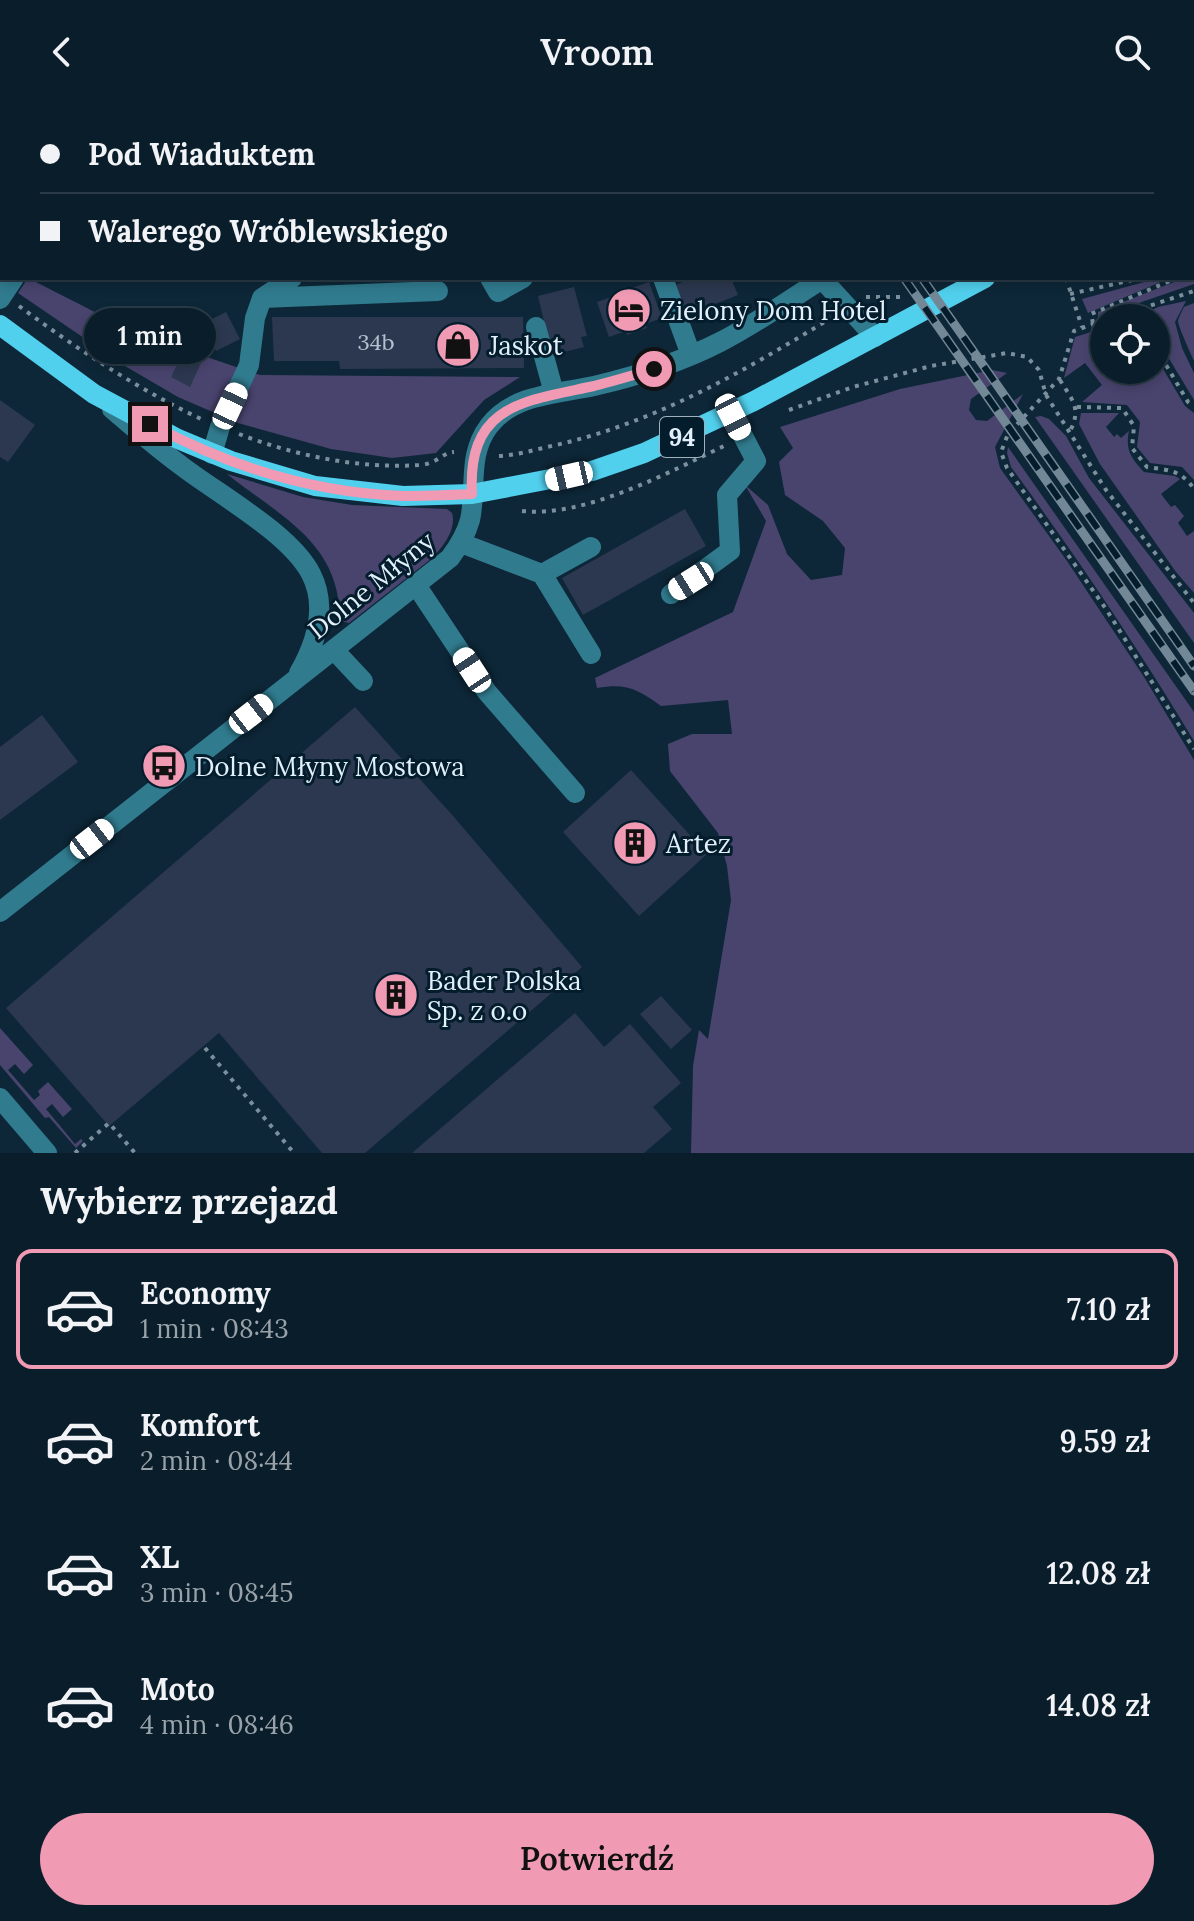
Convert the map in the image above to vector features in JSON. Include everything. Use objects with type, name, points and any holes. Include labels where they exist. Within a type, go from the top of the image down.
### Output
[{"type":"main road","name":"94","points":[[0,325],[94,394],[212,454],[315,486],[403,496],[472,494],[592,471],[644,453],[731,413],[981,280]]},
{"type":"street","points":[[0,299],[13,280]]},
{"type":"street","points":[[212,454],[220,427],[249,365],[255,318],[262,298],[289,280]]},
{"type":"street","points":[[491,280],[498,292],[519,280]]},
{"type":"street","points":[[664,280],[691,355]]},
{"type":"street","name":"Dolne Młyny","points":[[0,912],[450,558],[461,543],[469,522],[476,454],[488,427],[502,411],[554,393],[632,376],[691,355],[722,341],[819,280]]},
{"type":"street","points":[[824,280],[875,337]]},
{"type":"street","points":[[262,298],[438,291]]},
{"type":"street","points":[[536,327],[554,393]]},
{"type":"street","points":[[94,394],[179,465],[292,548],[311,573],[320,600],[317,628],[310,653],[295,679]]},
{"type":"street","points":[[671,594],[730,551],[727,495],[756,461],[731,413]]},
{"type":"street","points":[[461,543],[542,574],[591,654]]},
{"type":"street","points":[[542,574],[591,547]]},
{"type":"street","points":[[416,585],[487,692],[575,793]]},
{"type":"street","points":[[334,650],[363,681]]},
{"type":"street","points":[[0,1098],[47,1153]]},
{"type":"path","points":[[1066,280],[1082,327]]},
{"type":"path","points":[[1070,294],[1132,280]]},
{"type":"path","points":[[1115,304],[1172,280]]},
{"type":"path","points":[[857,301],[869,296],[901,297],[912,291]]},
{"type":"path","points":[[1157,304],[1194,291]]},
{"type":"path","points":[[488,456],[512,455],[594,437],[635,421],[724,381],[836,315]]},
{"type":"path","points":[[1090,324],[1074,331],[1059,379],[1008,434],[1001,452],[1007,468],[1106,609],[1194,749]]},
{"type":"path","points":[[780,413],[853,387],[918,369],[1007,353],[1027,357],[1039,370],[1046,395],[1106,490],[1194,603]]},
{"type":"path","points":[[1170,372],[1188,402],[1194,406]]},
{"type":"path","points":[[1059,379],[1077,407],[1076,420],[1070,431]]},
{"type":"path","points":[[1077,407],[1122,408],[1134,426],[1132,448],[1147,467],[1176,471],[1185,476],[1194,489]]},
{"type":"path","points":[[522,511],[543,513],[585,505],[743,437]]},
{"type":"path","points":[[205,1048],[294,1153]]},
{"type":"path","points":[[75,1153],[109,1123],[135,1153]]},
{"type":"shaded area","points":[[27,280],[32,280],[136,333],[260,375],[520,377],[484,400],[436,453],[392,458],[331,449],[238,423],[178,397],[125,366],[18,293]]},
{"type":"shaded area","points":[[1152,280],[1165,280],[1109,304],[1090,304],[1088,313],[1082,299]]},
{"type":"shaded area","points":[[1179,280],[1194,280],[1194,284],[1136,304],[1118,304]]},
{"type":"shaded area","points":[[1186,301],[1175,322],[1182,348],[1194,373],[1194,400],[1170,360],[1170,304]]},
{"type":"shaded area","points":[[1194,303],[1194,361],[1178,321],[1184,307]]},
{"type":"shaded area","points":[[1090,332],[1090,369],[1085,363],[1064,378],[1075,337]]},
{"type":"shaded area","points":[[992,370],[1007,373],[971,399],[969,410],[976,420],[987,421],[1023,394],[995,447],[1000,468],[1067,561],[1144,677],[1194,760],[1194,1153],[691,1153],[693,1066],[699,1030],[708,1039],[731,900],[727,866],[718,833],[670,771],[668,744],[692,734],[732,734],[728,700],[661,706],[631,689],[616,686],[597,688],[595,678],[733,612],[766,521],[745,485],[768,505],[787,554],[811,580],[842,575],[845,548],[823,521],[785,495],[779,462],[793,448],[780,427],[900,389]]},
{"type":"shaded area","points":[[1170,381],[1185,406],[1194,413],[1194,480],[1182,467],[1150,463],[1137,447],[1140,422],[1127,405],[1082,402],[1102,385],[1170,384]]},
{"type":"shaded area","points":[[1081,413],[1119,413],[1106,427],[1114,437],[1117,434],[1121,438],[1129,431],[1130,453],[1144,472],[1180,479],[1161,494],[1171,507],[1175,505],[1184,516],[1178,523],[1187,536],[1194,531],[1194,593],[1100,464],[1079,424]]},
{"type":"shaded area","points":[[1035,417],[1049,419],[1066,436],[1089,478],[1194,613],[1194,643]]},
{"type":"shaded area","points":[[1008,447],[1194,712],[1194,741],[1106,602],[1011,467]]},
{"type":"shaded area","points":[[227,474],[303,497],[352,505],[447,509],[452,513],[452,526],[444,544],[431,559],[349,623],[340,621],[337,594],[330,571],[319,551],[287,519]]},
{"type":"shaded area","points":[[0,1028],[33,1065],[24,1074],[15,1064],[8,1070],[34,1100],[48,1082],[72,1109],[63,1117],[52,1104],[46,1109],[75,1144],[81,1139],[83,1141],[76,1148],[49,1117],[45,1118],[0,1065]]},
{"type":"building","points":[[688,280],[732,280],[738,295],[687,315],[675,285]]},
{"type":"building","name":"Zielony Dom Hotel","points":[[649,282],[662,318],[645,324],[647,328],[609,337],[597,302],[620,294],[618,290],[625,287],[626,290]]},
{"type":"building","points":[[574,287],[587,336],[581,337],[584,347],[552,355],[538,296]]},
{"type":"building","points":[[226,312],[240,339],[216,351],[202,324]]},
{"type":"building","points":[[272,317],[523,317],[524,368],[340,369],[339,361],[274,361]]},
{"type":"building","points":[[182,354],[201,363],[190,387],[171,377]]},
{"type":"building","points":[[0,400],[35,425],[8,462],[0,457]]},
{"type":"building","points":[[685,509],[706,546],[583,615],[562,578]]},
{"type":"building","points":[[355,707],[582,967],[365,1153],[322,1153],[219,1033],[109,1126],[6,1008]]},
{"type":"building","points":[[42,715],[78,762],[0,820],[0,747]]},
{"type":"building","name":"Artez","points":[[631,770],[707,854],[639,916],[563,832]]},
{"type":"building","points":[[661,996],[692,1030],[671,1049],[640,1014]]},
{"type":"building","points":[[575,1013],[604,1047],[630,1024],[681,1083],[653,1107],[672,1129],[644,1153],[412,1153]]},
{"type":"railway","points":[[905,280],[1194,691]]},
{"type":"railway","points":[[923,280],[1194,666]]},
{"type":"place","name":"Zielony Dom Hotel","points":[[629,310]]},
{"type":"place","name":"Jaskot","points":[[458,345]]},
{"type":"place","name":"Dolne Młyny Mostowa","points":[[164,766]]},
{"type":"place","name":"Artez","points":[[635,843]]},
{"type":"place","name":"Bader Polska Sp. z o.o","points":[[396,995]]},
{"type":"route","points":[[150,424],[238,464],[315,486],[403,496],[472,494],[476,454],[481,439],[502,411],[543,395],[594,386],[654,369]]}]
